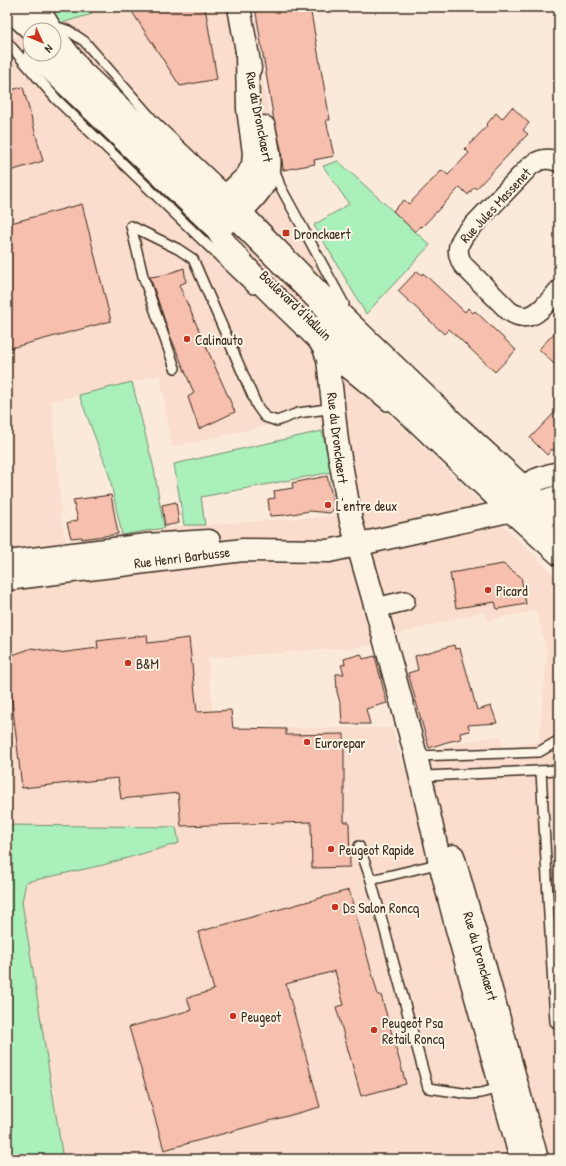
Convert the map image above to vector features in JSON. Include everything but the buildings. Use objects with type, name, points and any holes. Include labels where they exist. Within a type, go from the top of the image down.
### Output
[{"type":"main road","points":[[7,7],[40,22]]},
{"type":"main road","name":"Rue du Dronckaert","points":[[234,204],[264,184],[269,171],[270,156],[247,53],[239,7]]},
{"type":"main road","points":[[7,28],[22,42]]},
{"type":"main road","points":[[62,48],[81,71]]},
{"type":"main road","name":"Rue du Dronckaert","points":[[247,53],[248,109],[254,146],[254,160],[234,204],[228,222],[214,226],[238,258],[319,340],[328,359],[337,441],[347,504],[416,756],[447,862],[484,964],[509,1086],[521,1159]]},
{"type":"main road","name":"Boulevard d'Halluin","points":[[62,55],[234,204],[377,358],[524,487],[550,503],[559,527]]},
{"type":"main road","name":"Boulevard d'Halluin","points":[[43,62],[214,226],[504,511],[556,558]]},
{"type":"main road","points":[[504,511],[511,499],[524,487],[559,473]]},
{"type":"main road","name":"Rue Henri Barbusse","points":[[7,579],[236,550],[329,550],[504,511],[550,503]]},
{"type":"main road","name":"Rue Henri Barbusse","points":[[7,562],[147,545],[237,539],[325,538],[340,539],[358,544]]},
{"type":"main road","name":"Rue du Dronckaert","points":[[416,756],[425,776],[447,862]]},
{"type":"main road","name":"Rue du Dronckaert","points":[[509,1086],[537,1159]]},
{"type":"street","name":"Rue Jules Massenet","points":[[559,162],[548,158],[537,161],[530,166],[464,234],[458,244],[457,250],[462,265],[510,311],[519,316],[528,317],[537,313],[559,290]]},
{"type":"street","points":[[376,608],[405,601]]},
{"type":"lane","points":[[19,7],[40,22]]},
{"type":"lane","points":[[62,29],[69,31],[84,41],[153,120],[234,204],[461,421],[524,487]]},
{"type":"lane","points":[[7,42],[57,100],[261,298]]},
{"type":"lane","points":[[270,156],[280,186],[348,312],[377,358]]},
{"type":"lane","points":[[175,368],[143,276],[131,226],[178,249],[192,259],[257,406],[265,417],[277,420],[298,413],[334,408]]},
{"type":"lane","points":[[307,341],[396,414]]},
{"type":"lane","points":[[410,428],[504,511]]},
{"type":"lane","points":[[416,756],[539,752],[559,741]]},
{"type":"lane","points":[[425,776],[559,770]]},
{"type":"lane","points":[[541,771],[555,1022],[559,1025]]},
{"type":"lane","points":[[359,846],[371,880],[428,1088],[470,1094],[481,1093],[509,1086]]},
{"type":"lane","points":[[371,880],[447,862]]},
{"type":"shaded area","points":[[86,7],[249,7],[288,214],[358,315],[313,353],[362,392],[422,445],[559,580],[559,1159],[63,1159],[22,902],[26,882],[103,865],[179,843],[176,827],[7,825],[7,39],[22,34],[22,62],[62,62],[62,23],[92,15]],"holes":[[[160,375],[172,447],[319,414],[339,504],[332,516],[184,525],[66,542],[60,513],[61,509],[51,401]],[[485,611],[486,620],[536,611],[547,652],[539,742],[503,747],[501,736],[467,741],[429,750],[403,768],[392,728],[214,728],[208,658],[360,647],[374,644],[409,631]]]},
{"type":"green space","points":[[50,7],[86,7],[92,14],[62,23]]},
{"type":"green space","points":[[338,161],[430,245],[366,314],[314,225],[349,204],[323,166]]},
{"type":"green space","points":[[132,382],[154,469],[164,528],[122,535],[109,474],[79,395]]},
{"type":"green space","points":[[322,431],[332,472],[201,497],[205,525],[184,525],[174,464]]},
{"type":"green space","points":[[7,825],[176,827],[179,843],[103,865],[26,882],[22,902],[63,1159],[7,1159]]},
{"type":"place","name":"Dronckaert","points":[[286,233]]},
{"type":"place","name":"Calinauto","points":[[187,339]]},
{"type":"place","name":"L'entre deux","points":[[328,505]]},
{"type":"place","name":"Picard","points":[[488,590]]},
{"type":"place","name":"B&M","points":[[128,663]]},
{"type":"place","name":"Eurorepar","points":[[307,742]]},
{"type":"place","name":"Peugeot Rapide","points":[[331,849]]},
{"type":"place","name":"Ds Salon Roncq","points":[[335,907]]},
{"type":"place","name":"Peugeot","points":[[233,1016]]},
{"type":"place","name":"Peugeot Psa Retail Roncq","points":[[374,1030]]}]
